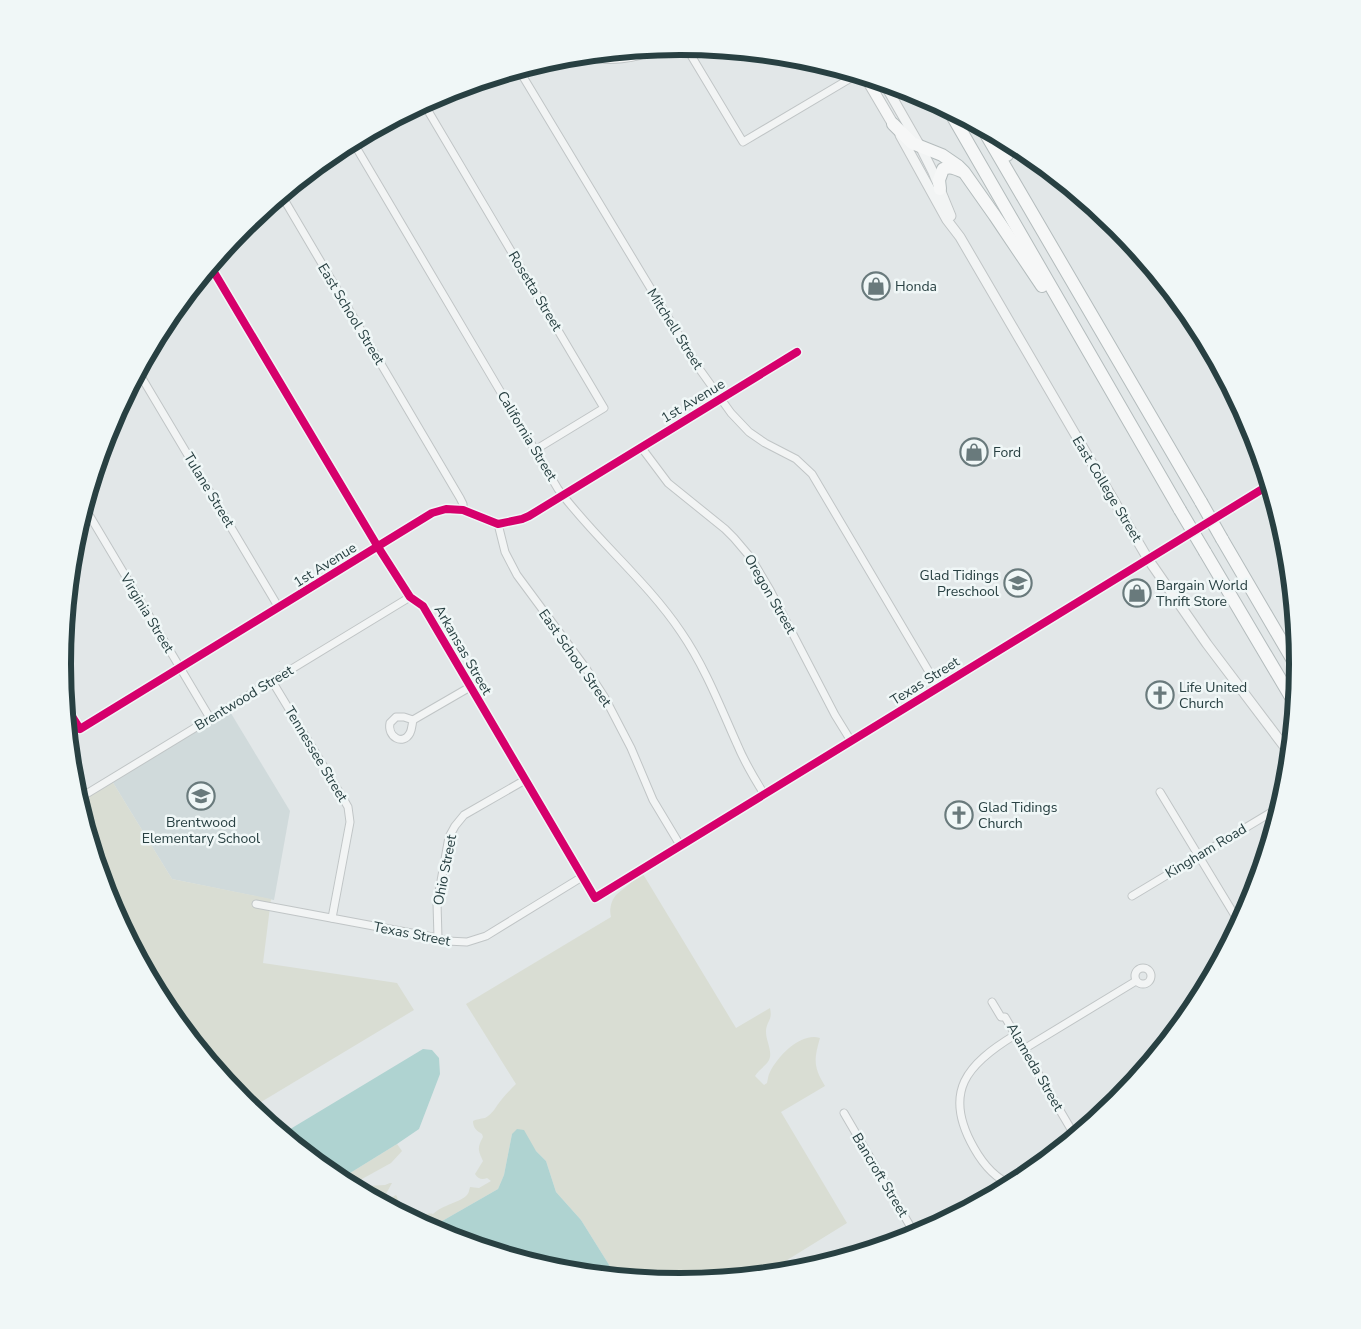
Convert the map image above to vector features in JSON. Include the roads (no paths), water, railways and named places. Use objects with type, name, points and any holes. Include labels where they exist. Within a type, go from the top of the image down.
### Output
[{"type":"highway","points":[[955,121],[1180,510],[1289,694]]},
{"type":"highway","points":[[893,124],[912,142],[942,155],[964,172],[1023,257],[1076,342],[1110,386]]},
{"type":"highway","points":[[989,140],[1290,655]]},
{"type":"highway","points":[[1003,148],[1040,225]]},
{"type":"highway","points":[[940,189],[939,180],[943,169],[947,167],[954,168],[964,172]]},
{"type":"main road","name":"East College Street","points":[[870,85],[893,124]]},
{"type":"street","points":[[691,55],[743,142],[849,79]]},
{"type":"street","name":"Mitchell Street","points":[[523,76],[692,358],[736,419],[749,432],[765,443],[796,459],[812,474],[938,687]]},
{"type":"street","name":"East College Street","points":[[889,92],[933,172],[960,237]]},
{"type":"street","name":"Rosetta Street","points":[[428,110],[604,408],[535,450]]},
{"type":"street","name":"East College Street","points":[[893,124],[947,220],[960,237],[1148,559],[1207,644],[1285,747]]},
{"type":"street","name":"California Street","points":[[357,149],[563,495],[656,600],[682,633],[709,680],[737,745],[764,794]]},
{"type":"street","name":"East School Street","points":[[285,201],[460,498],[463,510]]},
{"type":"street","name":"Arkansas Street","points":[[214,272],[378,547],[410,597],[423,606],[595,898]]},
{"type":"street","name":"1st Avenue","points":[[73,719],[80,729],[432,513],[446,509],[463,510],[498,524],[530,516],[797,352]]},
{"type":"street","name":"Tulane Street","points":[[143,379],[279,608]]},
{"type":"street","name":"Oregon Street","points":[[641,447],[668,482],[725,529],[750,558],[770,590],[835,714],[851,740]]},
{"type":"street","name":"Texas Street","points":[[595,898],[1264,488]]},
{"type":"street","name":"Virginia Street","points":[[90,516],[210,718]]},
{"type":"street","name":"East School Street","points":[[498,524],[505,552],[516,575],[585,667],[605,698],[631,748],[653,800],[680,845]]},
{"type":"street","name":"Brentwood Street","points":[[86,794],[410,597]]},
{"type":"street","name":"Tennessee Street","points":[[272,681],[344,800],[350,814],[332,918]]},
{"type":"street","points":[[412,720],[470,687]]},
{"type":"street","name":"Ohio Street","points":[[438,938],[438,893],[449,838],[455,826],[464,815],[525,780]]},
{"type":"street","points":[[1160,792],[1235,916]]},
{"type":"street","name":"Kingham Road","points":[[1132,896],[1271,812]]},
{"type":"street","name":"Texas Street","points":[[256,904],[448,941],[467,942],[486,936],[582,877]]},
{"type":"street","points":[[1024,1049],[1136,981]]},
{"type":"street","name":"Alameda Street","points":[[992,1002],[1001,1017],[1005,1017],[1072,1131]]},
{"type":"street","points":[[1003,1181],[996,1176],[981,1160],[970,1141],[960,1112],[959,1102],[962,1086],[974,1066],[992,1050],[1015,1035]]},
{"type":"street","name":"Bancroft Street","points":[[844,1114],[912,1229]]},
{"type":"water","points":[[423,1049],[432,1050],[439,1058],[440,1074],[419,1129],[348,1174],[309,1148],[288,1130]]},
{"type":"water","points":[[517,1129],[524,1130],[536,1151],[546,1161],[556,1192],[581,1220],[612,1270],[523,1253],[485,1242],[438,1224],[498,1189],[504,1175],[512,1134]]},
{"type":"place","name":"Honda","points":[[876,286]]},
{"type":"place","name":"Ford","points":[[974,452]]},
{"type":"place","name":"Glad Tidings Preschool","points":[[1018,583]]},
{"type":"place","name":"Bargain World Thrift Store","points":[[1137,593]]},
{"type":"place","name":"Life United Church","points":[[1160,695]]},
{"type":"place","name":"Brentwood Elementary School","points":[[201,796]]},
{"type":"place","name":"Glad Tidings Church","points":[[959,815]]}]
